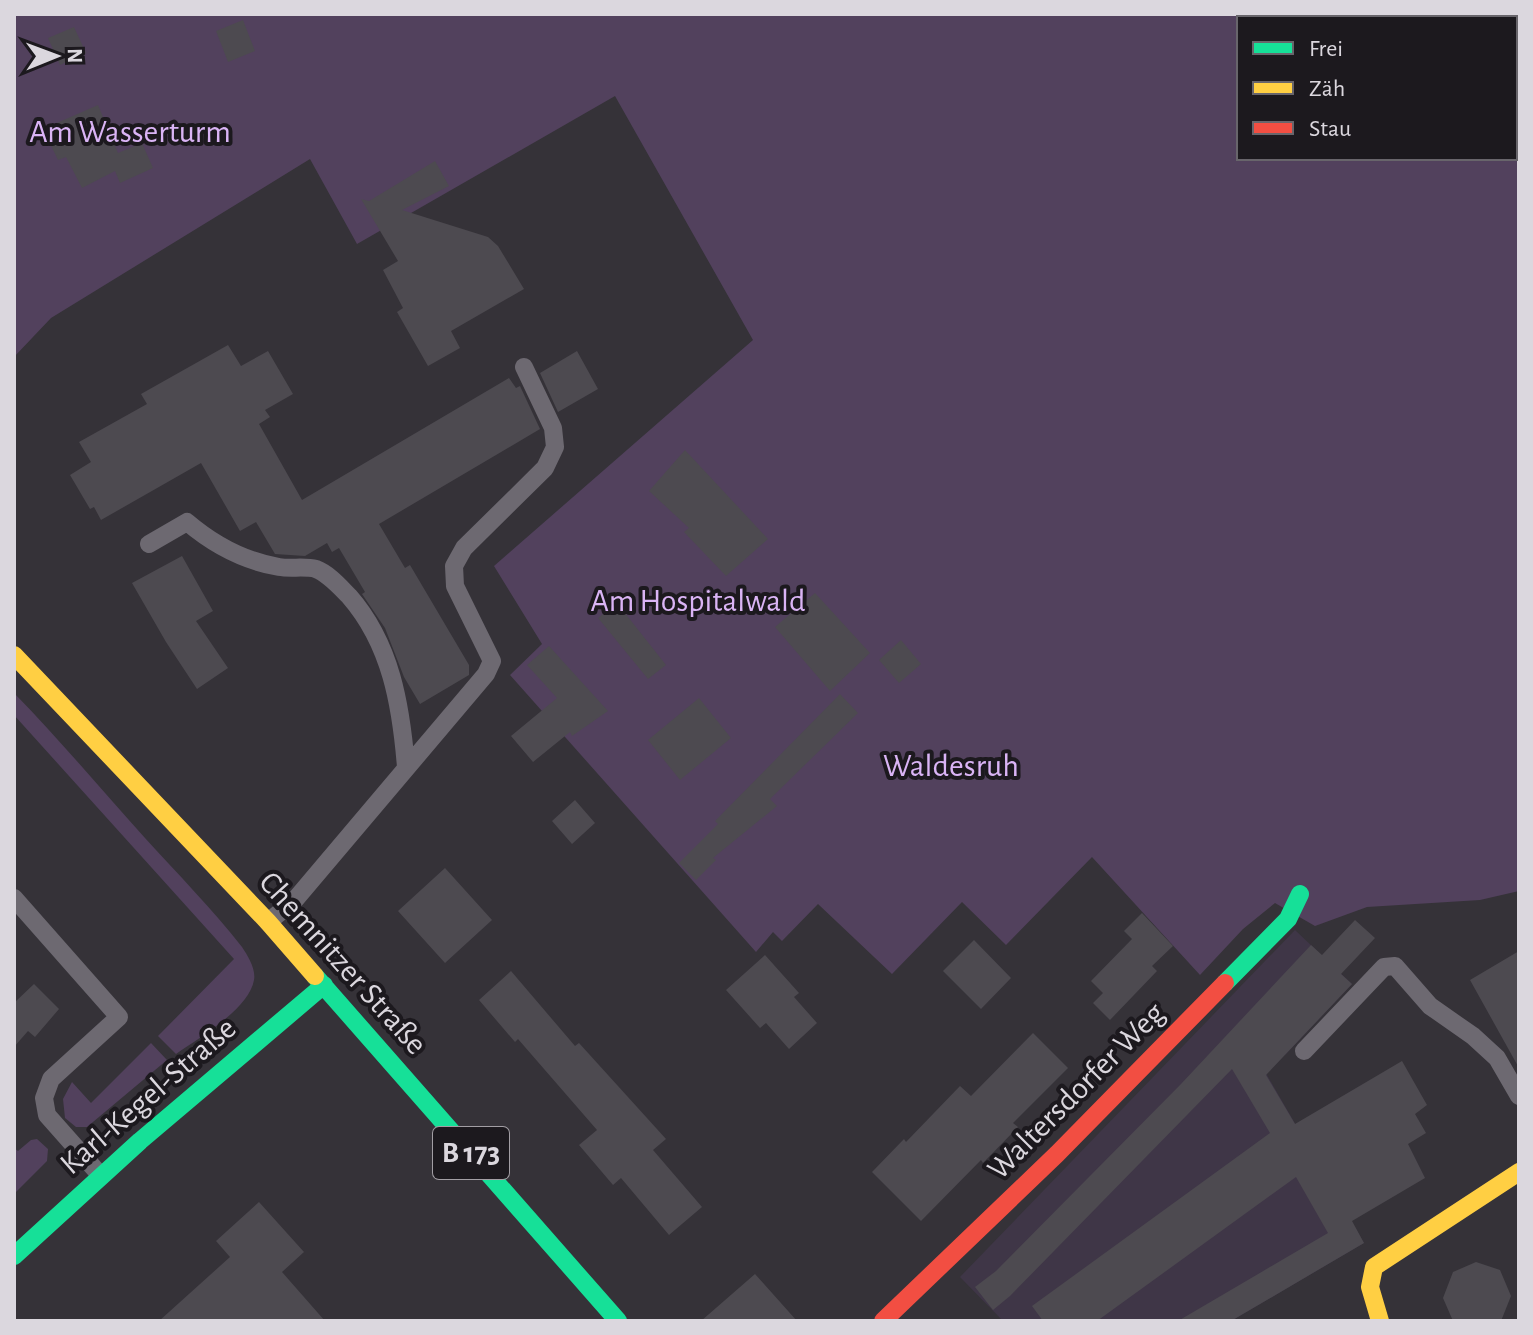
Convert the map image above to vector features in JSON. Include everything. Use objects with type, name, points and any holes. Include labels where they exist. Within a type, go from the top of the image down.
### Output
[{"type":"street","name":"Chemnitzer Straße","points":[[14,655],[268,922],[618,1321]]},
{"type":"street","name":"Waltersdorfer Weg","points":[[883,1321],[1141,1070],[1288,919],[1300,894]]},
{"type":"street","name":"Karl-Kegel-Straße","points":[[14,1256],[101,1176],[324,985]]},
{"type":"street","points":[[1380,1321],[1370,1287],[1374,1267],[1519,1172]]},
{"type":"lane","points":[[268,922],[294,901],[486,674],[492,661],[455,586],[454,566],[464,548],[545,468],[555,447],[553,428],[524,367]]},
{"type":"lane","points":[[149,544],[187,522],[230,553],[282,568],[316,569],[337,583],[355,604],[388,661],[399,709],[406,767]]},
{"type":"lane","points":[[14,898],[119,1017],[51,1079],[44,1098],[47,1115],[101,1176]]},
{"type":"lane","points":[[1304,1051],[1384,967],[1395,966],[1430,1006],[1473,1036],[1497,1058],[1519,1096]]},
{"type":"shaded area","points":[[1295,930],[1352,984],[1285,1055],[1264,1035],[1252,1049],[1364,1243],[1231,1321],[1003,1321],[960,1277]]},
{"type":"green space","points":[[14,14],[1519,14],[1519,891],[1480,900],[1367,907],[1315,926],[1275,903],[1243,929],[1200,975],[1092,857],[1006,945],[962,902],[892,974],[818,904],[782,941],[773,932],[756,952],[510,675],[542,644],[494,566],[753,340],[615,96],[357,244],[310,159],[51,318],[14,357]]},
{"type":"green space","points":[[14,693],[207,905],[242,947],[251,963],[254,980],[243,1002],[222,1022],[176,1054],[158,1036],[234,959],[14,715]]},
{"type":"green space","points":[[151,1043],[167,1060],[87,1127],[76,1127],[65,1118],[63,1099],[72,1082],[91,1103]]},
{"type":"green space","points":[[37,1139],[48,1149],[47,1161],[14,1194],[14,1148],[18,1151]]},
{"type":"building","points":[[243,20],[255,51],[228,62],[216,31]]},
{"type":"building","points":[[74,27],[86,53],[60,65],[48,38]]},
{"type":"building","points":[[98,105],[118,153],[142,143],[153,168],[120,183],[115,171],[82,188],[66,157],[58,160],[43,129]]},
{"type":"building","points":[[435,161],[449,186],[402,210],[488,237],[498,246],[524,289],[451,331],[460,348],[428,366],[397,312],[403,308],[383,270],[398,261],[361,199],[369,201]]},
{"type":"building","points":[[228,345],[241,366],[268,351],[293,394],[265,410],[270,417],[259,424],[302,500],[509,378],[516,388],[520,386],[540,429],[379,524],[405,568],[410,565],[469,665],[469,675],[420,704],[404,677],[385,628],[362,594],[365,592],[339,548],[332,552],[327,543],[305,556],[275,554],[256,522],[240,531],[201,463],[101,520],[94,507],[90,509],[70,475],[91,462],[79,442],[147,404],[141,394]]},
{"type":"building","points":[[577,351],[598,389],[558,412],[540,373]]},
{"type":"building","points":[[685,450],[768,539],[726,576],[684,532],[689,528],[649,491]]},
{"type":"building","points":[[182,556],[213,611],[196,621],[228,668],[197,689],[132,583]]},
{"type":"building","points":[[815,593],[870,653],[830,691],[775,627]]},
{"type":"building","points":[[617,603],[666,665],[648,679],[598,618]]},
{"type":"building","points":[[901,640],[921,664],[899,683],[879,660]]},
{"type":"building","points":[[549,646],[608,711],[572,736],[570,732],[533,762],[511,736],[557,698],[527,665]]},
{"type":"building","points":[[840,694],[858,713],[770,799],[777,806],[713,858],[716,860],[696,880],[679,863],[718,824],[715,821]]},
{"type":"building","points":[[699,698],[731,738],[680,780],[648,740]]},
{"type":"building","points":[[575,800],[595,823],[572,844],[552,821]]},
{"type":"building","points":[[445,868],[492,920],[445,963],[398,911]]},
{"type":"building","points":[[1142,913],[1173,946],[1152,966],[1157,971],[1110,1020],[1093,1003],[1103,993],[1091,981],[1132,939],[1124,931]]},
{"type":"building","points":[[1355,920],[1375,938],[1341,974],[1352,984],[1266,1075],[1295,1124],[1402,1061],[1427,1105],[1415,1114],[1426,1133],[1408,1144],[1425,1178],[1352,1221],[1364,1243],[1231,1321],[1178,1321],[1328,1233],[1296,1177],[1097,1321],[1043,1321],[1032,1306],[1270,1133],[1232,1069],[993,1310],[975,1287],[996,1271],[1181,1084],[1311,945],[1322,955]]},
{"type":"building","points":[[974,940],[1011,978],[981,1009],[943,971]]},
{"type":"building","points":[[1519,951],[1519,1068],[1470,980]]},
{"type":"building","points":[[765,955],[799,993],[794,997],[817,1023],[789,1049],[766,1023],[760,1028],[726,990]]},
{"type":"building","points":[[511,971],[575,1046],[579,1043],[666,1139],[653,1150],[702,1207],[669,1235],[621,1178],[613,1185],[579,1145],[597,1130],[518,1039],[515,1042],[479,1000]]},
{"type":"building","points":[[34,984],[59,1009],[35,1037],[28,1031],[14,1047],[14,1003]]},
{"type":"building","points":[[1033,1033],[1068,1068],[1013,1123],[1018,1127],[921,1221],[872,1172],[960,1086],[971,1096]]},
{"type":"building","points":[[259,1202],[304,1252],[282,1272],[325,1321],[159,1321],[230,1257],[216,1241]]},
{"type":"building","points":[[1476,1262],[1500,1270],[1511,1296],[1501,1321],[1453,1321],[1443,1298],[1453,1272]]},
{"type":"building","points":[[755,1274],[797,1321],[701,1321]]},
{"type":"traffic: fast","points":[[1225,983],[1288,919],[1300,894]]},
{"type":"traffic: fast","points":[[315,976],[618,1321]]},
{"type":"traffic: fast","points":[[14,1256],[140,1141],[324,985]]},
{"type":"traffic: slow","points":[[14,655],[268,922],[315,976]]},
{"type":"traffic: slow","points":[[1380,1321],[1370,1287],[1374,1267],[1519,1172]]},
{"type":"traffic: jam","points":[[883,1321],[1057,1154],[1225,983]]},
{"type":"park label","name":"Am Wasserturm","points":[[130,132]]},
{"type":"park label","name":"Am Hospitalwald","points":[[698,601]]},
{"type":"park label","name":"Waldesruh","points":[[951,766]]}]
